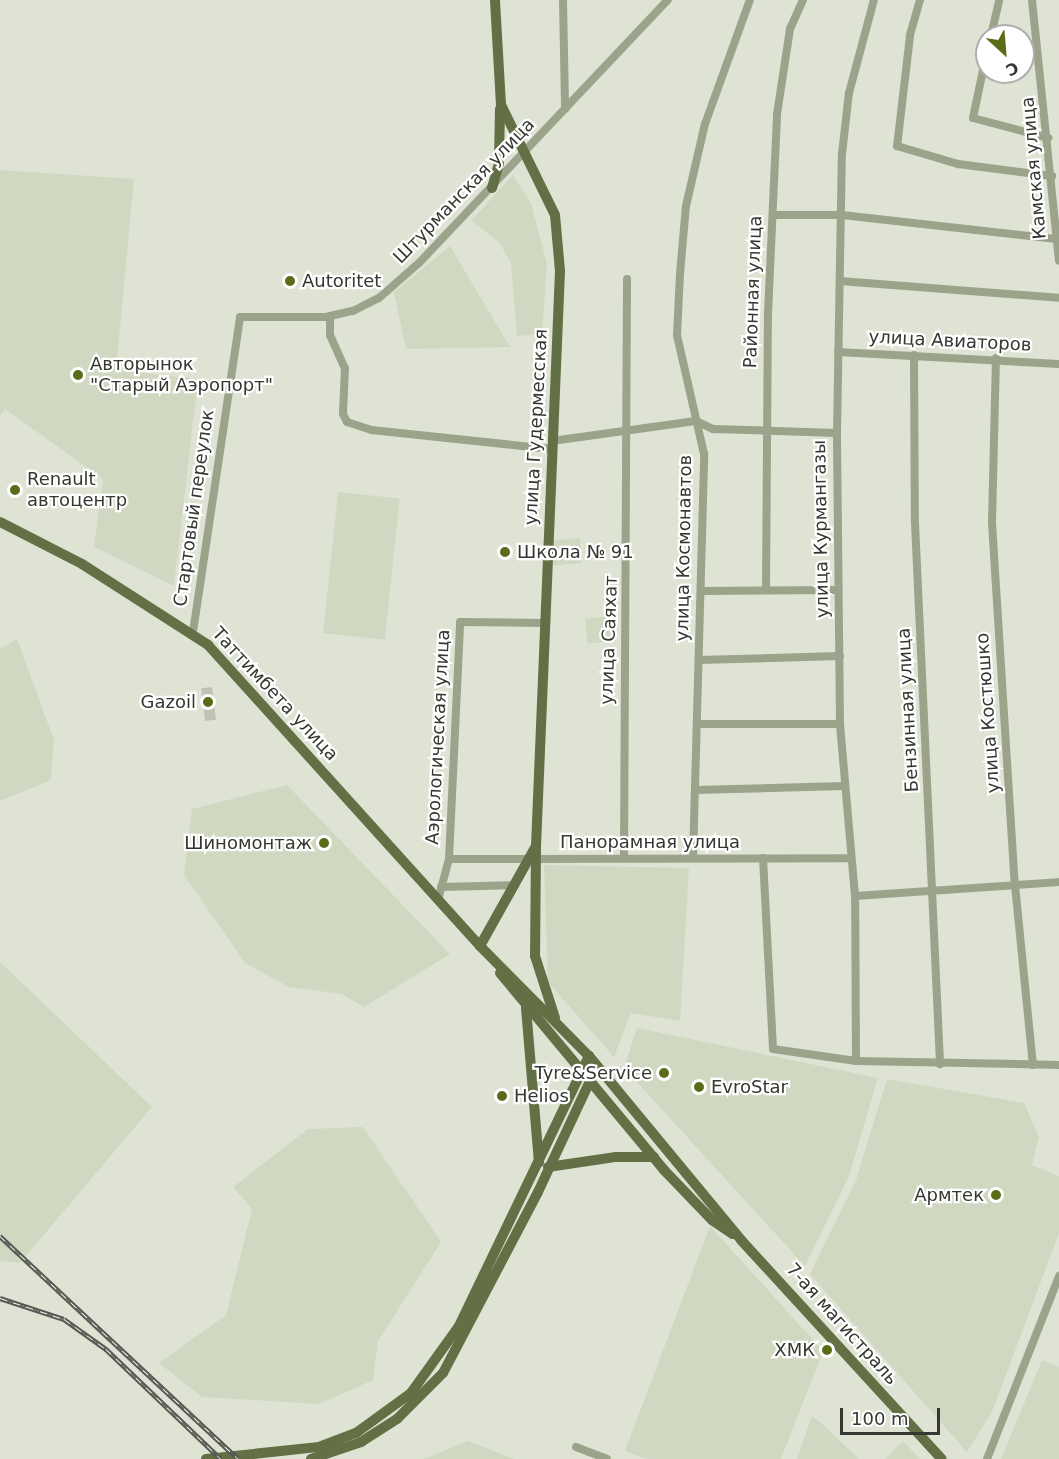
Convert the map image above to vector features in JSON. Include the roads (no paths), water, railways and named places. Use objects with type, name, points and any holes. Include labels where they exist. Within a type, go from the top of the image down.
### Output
[{"type":"main road","points":[[492,188],[499,164],[501,103],[495,0]]},
{"type":"main road","name":"улица Гудермесская","points":[[480,946],[514,885],[533,860],[536,846],[543,623],[560,271],[555,214],[523,155],[501,103]]},
{"type":"main road","name":"Таттимбета улица","points":[[0,522],[82,564],[193,632],[257,695],[480,946]]},
{"type":"main road","points":[[533,860],[535,956],[556,1021]]},
{"type":"main road","points":[[480,946],[589,1056],[741,1240]]},
{"type":"main road","points":[[480,946],[526,1007],[654,1157],[711,1220],[741,1240]]},
{"type":"main road","points":[[526,1007],[544,1164]]},
{"type":"main road","points":[[311,1459],[361,1442],[397,1419],[443,1372],[544,1164],[580,1070],[589,1056]]},
{"type":"main road","points":[[206,1459],[319,1447],[347,1437],[411,1393],[459,1326],[587,1080],[597,1066]]},
{"type":"main road","points":[[544,1164],[616,1156],[654,1157]]},
{"type":"main road","name":"7-ая магистраль","points":[[741,1240],[942,1459]]},
{"type":"street","points":[[563,0],[566,109]]},
{"type":"street","name":"Штурманская улица","points":[[240,318],[330,316],[379,298],[492,188],[668,0]]},
{"type":"street","name":"улица Космонавтов","points":[[693,858],[704,454],[676,335],[686,206],[705,124],[750,0]]},
{"type":"street","name":"Районная улица","points":[[766,589],[766,430],[773,215],[781,72],[803,0]]},
{"type":"street","name":"улица Курмангазы","points":[[856,1061],[855,896],[840,724],[838,352],[842,215],[849,93],[874,0]]},
{"type":"street","points":[[920,0],[910,36],[897,146],[958,164],[1052,176]]},
{"type":"street","points":[[993,24],[999,0]]},
{"type":"street","name":"Камская улица","points":[[1032,0],[1052,176],[1056,186],[1059,261]]},
{"type":"street","points":[[980,84],[973,118],[1048,138]]},
{"type":"street","points":[[773,215],[842,215],[1057,239]]},
{"type":"street","name":"улица Саяхат","points":[[624,857],[627,279]]},
{"type":"street","points":[[840,281],[1059,298]]},
{"type":"street","points":[[330,316],[330,335],[345,368],[343,414],[347,422],[371,430],[552,445],[628,431],[696,422],[713,429],[837,433]]},
{"type":"street","name":"Стартовый переулок","points":[[193,632],[240,318]]},
{"type":"street","name":"улица Авиаторов","points":[[838,352],[996,358],[1059,364]]},
{"type":"street","name":"Бензинная улица","points":[[914,355],[915,523],[934,891],[940,1064]]},
{"type":"street","name":"улица Костюшко","points":[[996,358],[992,523],[1015,885],[1033,1065]]},
{"type":"street","points":[[701,591],[838,590]]},
{"type":"street","name":"Аэрологическая улица","points":[[438,900],[448,859],[460,622],[543,623]]},
{"type":"street","points":[[699,660],[840,656]]},
{"type":"street","points":[[697,724],[840,724]]},
{"type":"street","points":[[695,790],[844,786]]},
{"type":"street","points":[[764,858],[772,1049],[856,1061],[1059,1065]]},
{"type":"street","name":"Панорамная улица","points":[[448,859],[851,858]]},
{"type":"street","points":[[855,896],[1059,882]]},
{"type":"street","points":[[441,887],[514,885]]},
{"type":"street","points":[[987,1459],[1059,1276]]},
{"type":"street","points":[[576,1447],[606,1459]]},
{"type":"railway","points":[[0,1236],[238,1459]]},
{"type":"railway","points":[[0,1298],[64,1319],[106,1349],[221,1459]]},
{"type":"place","name":"Autoritet","points":[[290,281]]},
{"type":"place","name":"Авторынок \"Старый Аэропорт\"","points":[[78,375]]},
{"type":"place","name":"Renault автоцентр","points":[[15,490]]},
{"type":"place","name":"Школа № 91","points":[[505,552]]},
{"type":"place","name":"Gazoil","points":[[208,702]]},
{"type":"place","name":"Шиномонтаж","points":[[324,843]]},
{"type":"place","name":"Tyre&Service","points":[[664,1073]]},
{"type":"place","name":"EvroStar","points":[[699,1087]]},
{"type":"place","name":"Helios","points":[[502,1096]]},
{"type":"place","name":"Армтек","points":[[996,1195]]},
{"type":"place","name":"ХМК","points":[[827,1350]]}]
